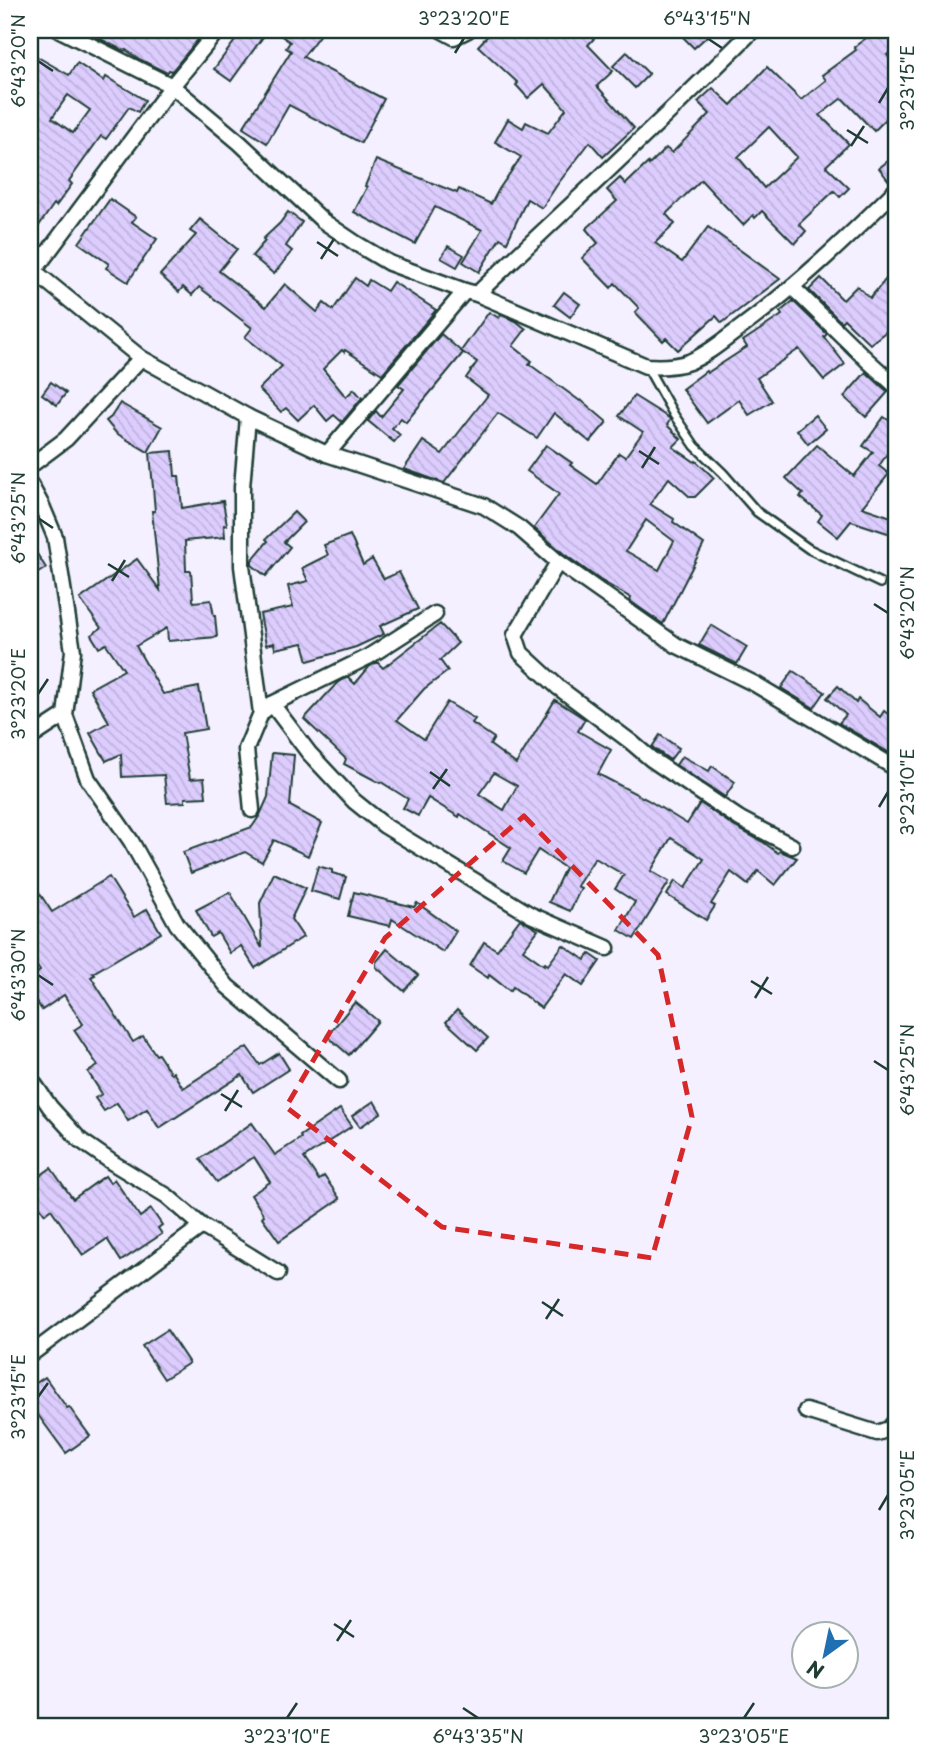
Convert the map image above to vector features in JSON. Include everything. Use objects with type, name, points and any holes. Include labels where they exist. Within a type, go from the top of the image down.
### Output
[{"type":"street","points":[[60,30],[172,86],[240,143],[323,221],[389,263],[471,293],[646,366],[667,367],[704,355],[766,310],[856,230],[897,189]]},
{"type":"street","points":[[218,30],[172,86],[32,271],[141,358],[248,417],[327,454],[484,506],[519,528],[558,562],[676,645],[755,684],[897,769]]},
{"type":"street","points":[[441,30],[454,37],[468,30]]},
{"type":"street","points":[[327,454],[471,293],[685,99],[753,30]]},
{"type":"street","points":[[792,287],[897,387]]},
{"type":"street","points":[[30,467],[66,439],[141,358]]},
{"type":"street","points":[[248,417],[242,487],[242,566],[266,708],[354,801],[385,826],[531,915],[607,948]]},
{"type":"street","points":[[30,484],[55,537],[73,651],[65,715],[88,779],[131,841],[177,924],[227,986],[339,1081]]},
{"type":"street","points":[[558,562],[515,635],[521,653],[559,688],[651,759],[740,819],[792,846]]},
{"type":"street","points":[[252,810],[246,749],[266,708],[368,657],[435,614]]},
{"type":"street","points":[[30,738],[65,715]]},
{"type":"street","points":[[30,1078],[50,1107],[80,1140],[167,1196],[202,1227],[278,1273]]},
{"type":"street","points":[[30,1355],[202,1227]]},
{"type":"street","points":[[806,1411],[877,1433],[889,1429],[897,1419]]},
{"type":"lane","points":[[646,366],[695,446],[757,512],[809,549],[880,583]]},
{"type":"highlighted area","points":[[524,816],[658,955],[692,1117],[652,1258],[442,1227],[286,1107],[385,938]]},
{"type":"building","points":[[83,30],[206,30],[172,71],[167,73]]},
{"type":"building","points":[[243,30],[268,30],[231,81],[214,69]]},
{"type":"building","points":[[273,30],[323,30],[303,57],[384,99],[361,143],[289,105],[267,143],[243,128],[291,51],[286,48],[290,42]]},
{"type":"building","points":[[493,30],[498,30],[505,37],[513,30],[546,30],[553,37],[561,30],[602,30],[588,45],[613,71],[597,86],[634,128],[603,157],[590,142],[542,208],[527,199],[507,242],[500,238],[479,272],[463,262],[482,230],[435,207],[415,244],[354,212],[367,187],[365,186],[376,160],[457,193],[459,189],[491,204],[521,157],[495,142],[508,119],[523,128],[526,122],[548,133],[566,109],[544,84],[528,98],[516,85],[518,83],[478,46]]},
{"type":"building","points":[[676,30],[714,30],[694,48]]},
{"type":"building","points":[[877,30],[897,30],[897,47],[887,55],[897,67],[897,108],[874,131],[842,98],[820,115],[849,144],[826,166],[849,188],[840,197],[834,191],[799,224],[806,231],[795,244],[762,211],[755,218],[753,215],[743,225],[701,180],[666,214],[675,224],[655,243],[682,262],[708,227],[780,279],[722,323],[716,316],[678,350],[666,338],[663,341],[635,312],[639,308],[615,283],[611,288],[582,258],[598,243],[586,229],[617,201],[607,190],[620,178],[626,184],[666,148],[672,153],[710,114],[698,102],[713,88],[731,105],[767,67],[801,100],[826,80],[822,75],[856,50],[854,47]],"holes":[[[769,127],[797,157],[764,188],[738,157]]]},
{"type":"building","points":[[627,52],[649,74],[635,88],[613,66]]},
{"type":"building","points":[[36,56],[69,75],[77,63],[104,81],[106,77],[145,100],[138,112],[129,107],[106,139],[101,136],[69,181],[72,184],[38,227],[30,221],[30,66]],"holes":[[[68,95],[90,110],[73,133],[52,118]]]},
{"type":"building","points":[[897,154],[897,174],[889,181],[879,168]]},
{"type":"building","points":[[110,199],[136,217],[132,222],[157,239],[128,282],[106,268],[109,264],[79,243]]},
{"type":"building","points":[[288,212],[302,222],[286,246],[292,251],[274,274],[252,256],[265,241],[263,239]]},
{"type":"building","points":[[200,219],[237,249],[219,271],[266,307],[285,284],[317,312],[324,303],[333,310],[355,278],[366,286],[369,280],[387,291],[393,282],[436,310],[382,374],[345,350],[323,369],[346,397],[354,389],[362,398],[342,422],[334,415],[327,421],[314,405],[298,420],[286,408],[281,412],[259,389],[282,366],[245,337],[252,328],[199,287],[192,295],[183,287],[179,292],[160,275],[196,235],[190,231]]},
{"type":"building","points":[[448,246],[464,255],[457,267],[441,258]]},
{"type":"building","points":[[897,266],[897,323],[870,344],[844,319],[841,322],[809,290],[821,278],[843,300],[857,286],[870,298]]},
{"type":"building","points":[[564,292],[580,304],[570,317],[554,305]]},
{"type":"building","points":[[793,301],[827,334],[824,337],[845,364],[824,380],[799,349],[757,378],[772,401],[749,415],[739,400],[707,423],[682,389],[747,347],[743,341],[782,315],[780,312]]},
{"type":"building","points":[[489,312],[499,318],[501,315],[516,321],[526,329],[513,346],[532,361],[529,364],[581,400],[607,422],[590,442],[554,413],[537,438],[498,413],[444,483],[404,469],[423,441],[442,454],[488,395],[466,378],[477,362],[461,351]]},
{"type":"building","points":[[441,334],[463,353],[406,422],[401,418],[392,428],[400,435],[394,442],[368,421],[376,411],[381,417],[404,389],[398,385]]},
{"type":"building","points":[[866,372],[888,392],[866,417],[844,397]]},
{"type":"building","points":[[51,382],[66,393],[57,405],[42,394]]},
{"type":"building","points":[[634,396],[669,418],[667,425],[681,439],[673,447],[696,461],[714,478],[695,497],[690,497],[669,478],[650,504],[674,519],[673,522],[704,544],[663,624],[630,601],[631,598],[564,554],[534,528],[559,494],[527,471],[546,445],[597,484],[619,453],[625,457],[643,432],[619,416]],"holes":[[[646,520],[674,541],[659,570],[626,551]]]},
{"type":"building","points":[[120,403],[162,427],[148,452],[116,433],[106,421]]},
{"type":"building","points":[[815,415],[826,429],[808,444],[797,430]]},
{"type":"building","points":[[884,417],[897,426],[897,439],[879,466],[889,474],[862,507],[897,519],[897,536],[851,521],[838,537],[818,521],[822,515],[800,497],[803,494],[786,478],[817,445],[854,476],[873,452],[863,446]]},
{"type":"building","points":[[173,451],[182,508],[223,501],[227,525],[224,525],[225,537],[185,541],[186,571],[191,571],[193,600],[211,600],[217,637],[168,641],[167,628],[136,646],[163,694],[199,687],[206,729],[182,733],[190,779],[204,778],[206,797],[185,798],[185,802],[167,803],[164,775],[122,777],[121,754],[106,761],[90,733],[109,722],[90,689],[124,670],[106,644],[99,648],[91,635],[101,628],[80,599],[137,559],[160,590],[152,511],[155,511],[150,453]]},
{"type":"building","points":[[294,512],[304,522],[284,542],[290,547],[266,576],[252,565],[252,560],[268,541],[266,539]]},
{"type":"building","points":[[350,535],[363,565],[372,559],[384,579],[399,572],[418,609],[380,626],[384,634],[356,647],[308,661],[303,643],[275,649],[274,643],[266,645],[260,614],[293,607],[288,586],[308,581],[302,568],[328,555],[324,545]]},
{"type":"building","points":[[30,543],[46,568],[30,578]]},
{"type":"building","points":[[440,624],[458,643],[440,660],[448,671],[424,689],[397,720],[424,739],[447,702],[475,719],[472,723],[494,738],[490,745],[516,764],[555,700],[585,719],[578,731],[611,750],[598,774],[687,824],[700,803],[778,853],[780,851],[797,858],[775,885],[758,871],[748,885],[731,872],[711,904],[715,906],[706,920],[667,895],[675,881],[685,888],[704,859],[671,838],[651,871],[669,882],[634,939],[619,930],[635,902],[615,889],[624,875],[595,858],[577,886],[581,888],[570,911],[549,902],[565,868],[538,850],[524,873],[503,861],[511,848],[460,814],[459,817],[428,798],[418,816],[403,808],[408,799],[344,764],[346,759],[304,719],[338,682],[348,677],[355,684],[369,667],[377,662],[383,668]],"holes":[[[494,773],[517,786],[504,810],[479,794]]]},
{"type":"building","points":[[711,625],[747,647],[737,664],[699,645]]},
{"type":"building","points":[[793,671],[825,692],[814,708],[781,688]]},
{"type":"building","points":[[838,686],[856,703],[858,699],[880,717],[884,711],[897,721],[897,750],[893,755],[839,723],[846,715],[827,698]]},
{"type":"building","points":[[660,735],[679,748],[670,760],[652,747]]},
{"type":"building","points":[[272,753],[294,755],[290,806],[322,823],[308,856],[274,840],[262,862],[245,852],[191,873],[183,852],[252,827],[268,797]]},
{"type":"building","points":[[682,756],[709,771],[712,766],[735,782],[725,797],[676,765]]},
{"type":"building","points":[[318,866],[346,877],[340,899],[311,891]]},
{"type":"building","points":[[274,873],[306,888],[291,919],[303,937],[255,968],[241,946],[230,953],[218,933],[211,937],[196,910],[230,892],[262,948],[260,903]]},
{"type":"building","points":[[109,877],[134,917],[147,909],[161,933],[93,973],[95,975],[91,977],[133,1042],[143,1036],[183,1088],[247,1047],[260,1065],[279,1053],[289,1069],[253,1092],[242,1075],[159,1128],[147,1109],[128,1121],[117,1103],[104,1111],[95,1098],[102,1094],[88,1072],[98,1066],[74,1030],[83,1024],[64,995],[42,1010],[30,992],[30,978],[40,971],[30,956],[30,879],[52,912]]},
{"type":"building","points":[[354,892],[414,907],[417,903],[456,931],[443,952],[392,919],[390,926],[348,916]]},
{"type":"building","points":[[520,919],[538,930],[523,950],[544,965],[548,965],[563,945],[585,960],[590,954],[600,961],[583,986],[566,974],[541,1008],[513,987],[510,991],[489,975],[488,978],[470,966],[484,942],[497,950]]},
{"type":"building","points":[[387,949],[418,975],[404,991],[376,967],[376,962]]},
{"type":"building","points":[[355,1002],[378,1021],[349,1055],[327,1036]]},
{"type":"building","points":[[457,1010],[488,1038],[477,1050],[446,1022]]},
{"type":"building","points":[[374,1101],[381,1113],[360,1127],[352,1116]]},
{"type":"building","points":[[340,1109],[352,1126],[304,1158],[319,1180],[324,1176],[340,1199],[279,1241],[251,1195],[270,1182],[254,1157],[217,1182],[200,1159],[252,1123],[275,1155]]},
{"type":"building","points":[[51,1168],[73,1199],[105,1176],[110,1183],[114,1179],[140,1217],[151,1209],[162,1225],[158,1228],[162,1234],[121,1261],[107,1239],[83,1255],[51,1209],[45,1214],[30,1193],[30,1183]]},
{"type":"building","points":[[167,1330],[189,1363],[164,1379],[142,1346]]},
{"type":"building","points":[[45,1377],[90,1436],[66,1453],[30,1406],[30,1387]]}]
